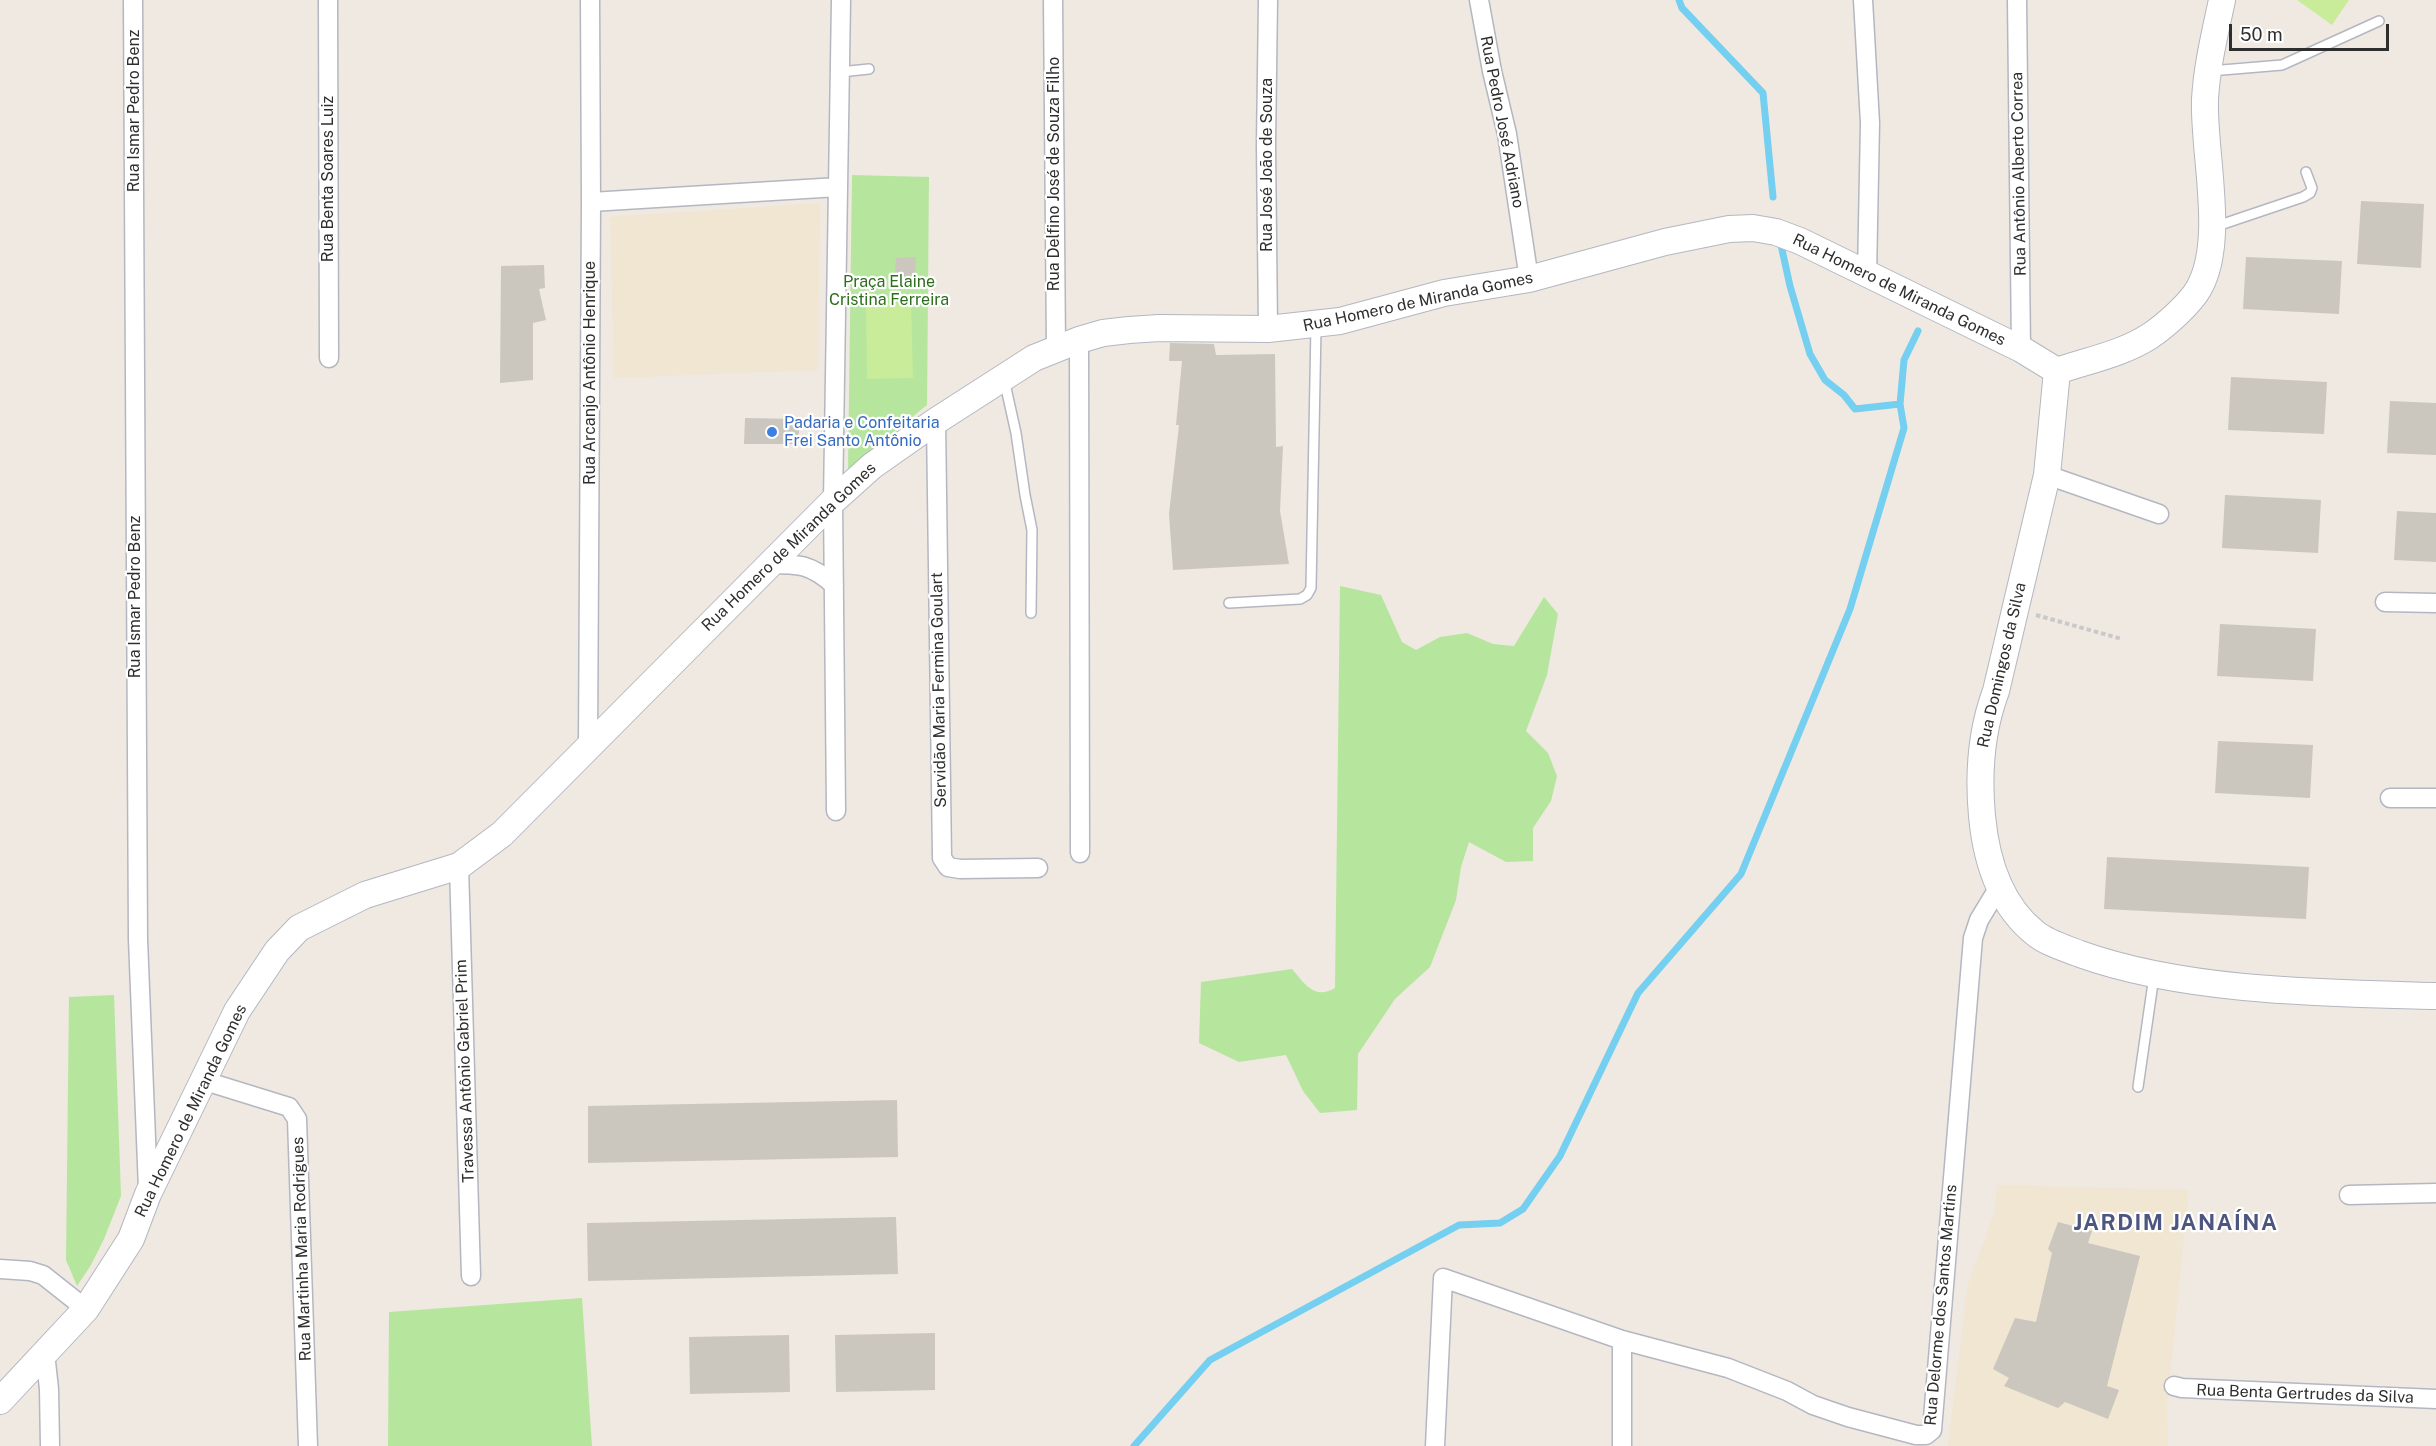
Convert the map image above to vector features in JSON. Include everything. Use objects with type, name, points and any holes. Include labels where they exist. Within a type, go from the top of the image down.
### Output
[{"type":"street","name":"Rua Ismar Pedro Benz","points":[[133,0],[137,903],[148,1194]]},
{"type":"street","name":"Rua Benta Soares Luiz","points":[[328,0],[329,358]]},
{"type":"street","name":"Rua Arcanjo Antônio Henrique","points":[[588,746],[590,0]]},
{"type":"street","points":[[836,812],[833,501],[841,0]]},
{"type":"street","name":"Rua Delfino José de Souza Filho","points":[[1053,0],[1067,344],[1080,853]]},
{"type":"street","name":"Rua José João de Souza","points":[[1268,0],[1266,100],[1268,329]]},
{"type":"street","name":"Rua Pedro José Adriano","points":[[1479,0],[1507,134],[1528,279]]},
{"type":"street","points":[[1863,0],[1870,123],[1867,274]]},
{"type":"street","name":"Rua Antônio Alberto Correa","points":[[2017,0],[2021,349]]},
{"type":"street","points":[[2057,371],[2128,348],[2151,335],[2199,289],[2210,261],[2212,228],[2205,100],[2222,0]]},
{"type":"street","points":[[591,202],[838,187]]},
{"type":"street","name":"Rua Homero de Miranda Gomes","points":[[0,1401],[86,1309],[131,1239],[148,1194],[205,1081],[237,1011],[277,951],[299,928],[365,895],[459,866],[502,834],[769,564],[872,466],[1004,377],[1067,344],[1103,333],[1159,328],[1268,329],[1340,321],[1444,293],[1528,279],[1701,233],[1753,228],[1776,232],[1800,241],[2021,349],[2057,371]]},
{"type":"street","name":"Rua Domingos da Silva","points":[[2057,371],[2047,475],[1996,691],[1987,715],[1979,773],[1983,829],[1989,858],[2000,887],[2020,919],[2037,934],[2059,946],[2091,958],[2154,974],[2274,988],[2436,996]]},
{"type":"street","name":"Servidão Maria Fermina Goulart","points":[[936,421],[942,858],[948,867],[960,869],[1038,868]]},
{"type":"street","points":[[2047,475],[2159,514]]},
{"type":"street","points":[[769,564],[808,566],[820,572],[834,585]]},
{"type":"street","points":[[2385,602],[2436,603]]},
{"type":"street","points":[[2390,798],[2436,798]]},
{"type":"street","name":"Travessa Antônio Gabriel Prim","points":[[459,866],[471,1276]]},
{"type":"street","name":"Rua Delorme dos Santos Martins","points":[[1435,1446],[1443,1278],[1622,1340],[1728,1368],[1787,1391],[1813,1405],[1848,1417],[1917,1435],[1926,1435],[1932,1430],[1973,938],[1979,920],[2000,887]]},
{"type":"street","name":"Rua Martinha Maria Rodrigues","points":[[205,1081],[289,1107],[297,1119],[308,1446]]},
{"type":"street","points":[[2349,1195],[2436,1193]]},
{"type":"street","points":[[0,1269],[30,1270],[43,1275],[86,1309]]},
{"type":"street","points":[[1622,1340],[1622,1446]]},
{"type":"street","points":[[45,1353],[49,1389],[50,1446]]},
{"type":"street","name":"Rua Benta Gertrudes da Silva","points":[[2175,1386],[2436,1399]]},
{"type":"lane","points":[[2208,72],[2283,64],[2379,21]]},
{"type":"lane","points":[[840,72],[869,69]]},
{"type":"lane","points":[[2212,228],[2310,193],[2312,188],[2306,172]]},
{"type":"lane","points":[[1229,603],[1300,599],[1307,595],[1311,588],[1316,325]]},
{"type":"lane","points":[[1004,377],[1016,432],[1032,530],[1031,614]]},
{"type":"lane","points":[[2138,1087],[2154,974]]},
{"type":"path","points":[[2015,610],[2122,639]]},
{"type":"shaded area","points":[[820,203],[818,370],[614,378],[610,217]]},
{"type":"shaded area","points":[[1997,1185],[2189,1190],[2167,1405],[2168,1446],[1948,1446],[1967,1288],[1995,1210]]},
{"type":"green space","points":[[2297,0],[2349,0],[2332,25]]},
{"type":"green space","name":"Praça Elaine Cristina Ferreira","points":[[852,175],[929,177],[927,405],[848,469]]},
{"type":"green space","points":[[911,303],[913,378],[867,379],[866,304]]},
{"type":"green space","points":[[1340,586],[1381,595],[1402,642],[1416,650],[1440,637],[1467,633],[1493,644],[1514,646],[1544,597],[1558,614],[1547,675],[1526,731],[1548,753],[1557,776],[1551,801],[1533,828],[1533,861],[1506,862],[1469,842],[1461,867],[1456,900],[1430,967],[1395,999],[1358,1054],[1357,1110],[1320,1113],[1303,1091],[1286,1055],[1239,1062],[1199,1043],[1201,982],[1292,969],[1310,989],[1321,992],[1335,988]]},
{"type":"green space","points":[[114,995],[121,1196],[104,1239],[77,1286],[66,1260],[69,997]]},
{"type":"green space","points":[[582,1298],[592,1446],[388,1446],[389,1312]]},
{"type":"building","points":[[2361,201],[2424,204],[2421,268],[2357,264]]},
{"type":"building","points":[[916,257],[915,287],[894,290],[896,258]]},
{"type":"building","points":[[2246,257],[2342,261],[2339,314],[2243,309]]},
{"type":"building","points":[[544,265],[545,288],[539,289],[546,320],[533,323],[533,380],[500,383],[501,266]]},
{"type":"building","points":[[1170,343],[1214,344],[1216,355],[1275,354],[1276,447],[1283,446],[1280,511],[1289,564],[1173,570],[1169,514],[1179,425],[1176,425],[1182,361],[1169,361]]},
{"type":"building","points":[[2231,377],[2327,382],[2324,434],[2228,430]]},
{"type":"building","points":[[2390,401],[2436,403],[2436,455],[2387,453]]},
{"type":"building","name":"Padaria e Confeitaria Frei Santo Antônio","points":[[745,418],[799,419],[799,444],[744,444]]},
{"type":"building","points":[[2225,495],[2321,500],[2318,553],[2222,548]]},
{"type":"building","points":[[2397,511],[2436,513],[2436,562],[2394,560]]},
{"type":"building","points":[[2220,624],[2316,629],[2313,681],[2217,676]]},
{"type":"building","points":[[2218,741],[2313,745],[2310,798],[2215,793]]},
{"type":"building","points":[[2107,857],[2309,867],[2306,919],[2104,909]]},
{"type":"building","points":[[897,1100],[898,1157],[588,1163],[588,1106]]},
{"type":"building","points":[[896,1217],[898,1274],[588,1281],[587,1223]]},
{"type":"building","points":[[2058,1222],[2092,1231],[2088,1243],[2140,1256],[2107,1386],[2119,1390],[2108,1419],[2065,1402],[2058,1408],[2004,1386],[2009,1378],[1993,1369],[2015,1318],[2036,1322],[2052,1253],[2048,1249]]},
{"type":"building","points":[[935,1333],[935,1390],[836,1392],[835,1335]]},
{"type":"building","points":[[789,1335],[790,1392],[690,1394],[689,1337]]},
{"type":"waterway","points":[[1679,0],[1682,8],[1763,93],[1773,197]]},
{"type":"waterway","points":[[1781,245],[1790,286],[1810,354],[1825,380],[1844,395],[1855,409],[1900,404]]},
{"type":"waterway","points":[[1134,1446],[1210,1360],[1459,1225],[1500,1223],[1523,1209],[1560,1156],[1638,993],[1741,874],[1850,609],[1904,428],[1900,404],[1904,360],[1918,331]]},
{"type":"place","name":"Padaria e Confeitaria Frei Santo Antônio","points":[[772,432]]},
{"type":"district","name":"JARDIM JANAÍNA","points":[[2176,1223]]}]
